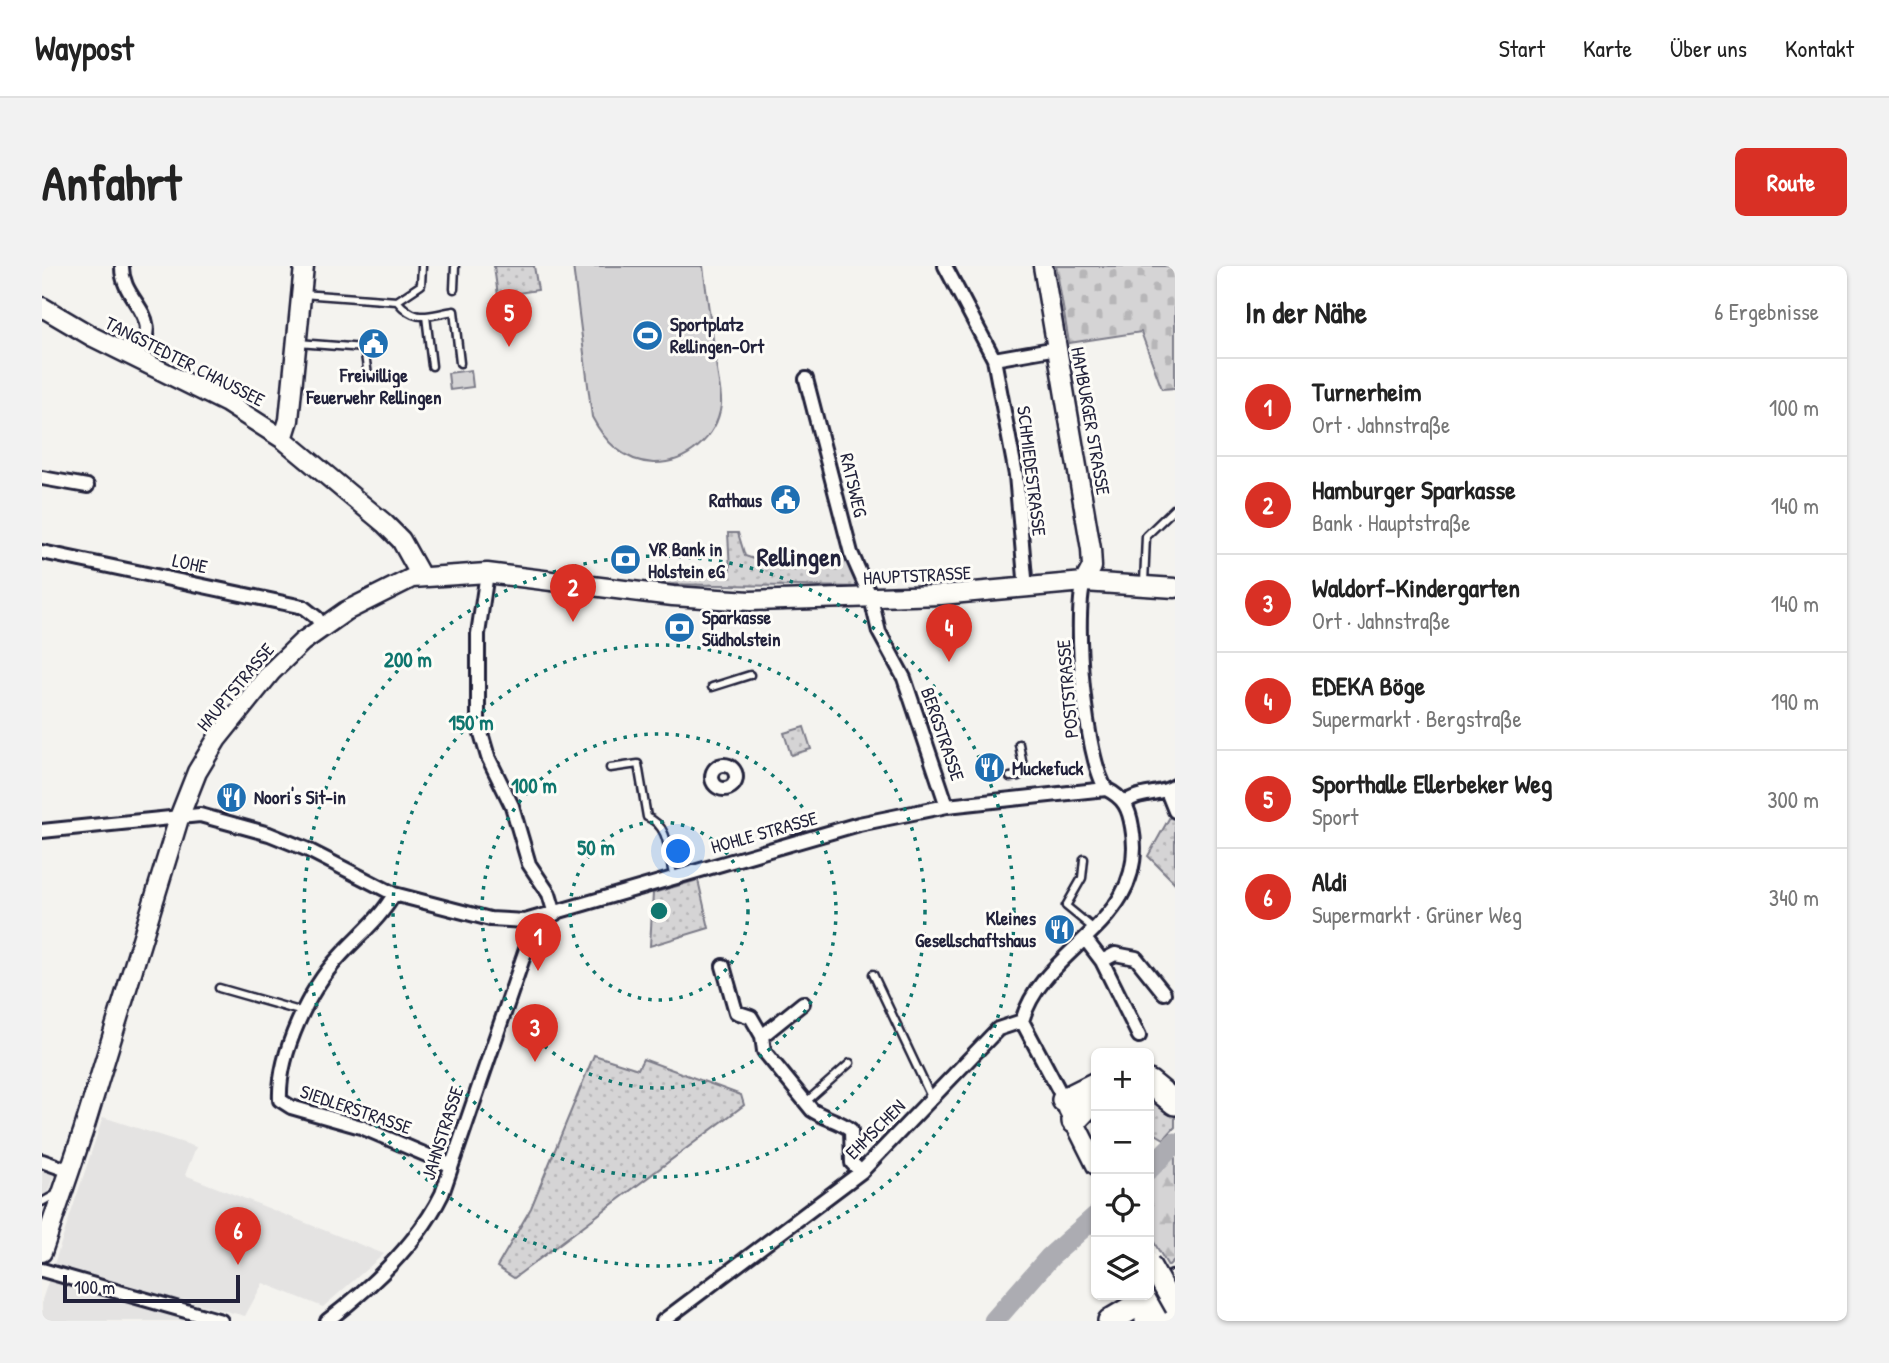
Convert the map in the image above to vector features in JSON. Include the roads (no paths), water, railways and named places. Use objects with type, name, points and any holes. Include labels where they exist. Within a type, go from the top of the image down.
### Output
[{"type":"highway","points":[[1063,1100],[1091,1086]]},
{"type":"highway","points":[[1154,1086],[1175,1103]]},
{"type":"highway","points":[[1074,1121],[1091,1103]]},
{"type":"highway","points":[[1110,1321],[1173,1293]]},
{"type":"highway","points":[[1147,1321],[1173,1293]]},
{"type":"main road","points":[[283,439],[289,420],[304,266]]},
{"type":"main road","name":"HAMBURGER STRASSE","points":[[1042,266],[1091,549],[1092,567],[1084,582]]},
{"type":"main road","name":"TANGSTEDTER CHAUSSEE","points":[[42,307],[134,358],[227,403],[283,439],[384,523],[401,540],[421,576]]},
{"type":"main road","name":"HAUPTSTRASSE","points":[[42,1252],[70,1171],[180,815],[197,772],[232,718],[271,671],[321,627],[401,582],[421,576],[488,573],[714,600],[871,598],[1026,589],[1084,582],[1175,588]]},
{"type":"main road","points":[[1063,1100],[1091,1155]]},
{"type":"main road","points":[[1154,1268],[1173,1293]]},
{"type":"street","points":[[122,266],[128,289],[144,311],[147,327],[145,342],[134,358]]},
{"type":"street","name":"SCHMIEDESTRASSE","points":[[945,266],[994,359],[1016,475],[1026,589]]},
{"type":"street","points":[[994,359],[1057,348]]},
{"type":"street","name":"RATSWEG","points":[[806,379],[823,437],[838,511],[851,553],[871,598]]},
{"type":"street","points":[[42,478],[87,486]]},
{"type":"street","name":"LOHE","points":[[42,552],[303,607],[317,618],[321,627]]},
{"type":"street","points":[[488,573],[478,634],[478,723],[488,757],[512,806],[529,864],[549,894],[555,914]]},
{"type":"street","name":"POSTSTRASSE","points":[[1084,582],[1080,606],[1084,691],[1093,751],[1098,773],[1106,789]]},
{"type":"street","name":"BERGSTRASSE","points":[[871,598],[879,632],[896,662],[920,723],[947,806]]},
{"type":"street","points":[[1063,1100],[1022,1021],[1027,1003],[1041,983],[1096,930],[1122,896],[1133,866],[1134,835],[1125,803],[1106,789]]},
{"type":"street","name":"HOHLE STRASSE","points":[[42,831],[200,814],[269,834],[394,894],[490,919],[534,920],[859,824],[947,806],[1106,789]]},
{"type":"street","points":[[1125,803],[1136,796],[1171,789],[1175,811]]},
{"type":"street","name":"SIEDLERSTRASSE","points":[[394,894],[377,918],[326,971],[303,1012],[282,1077],[280,1100],[291,1107],[361,1127],[450,1165]]},
{"type":"street","name":"JAHNSTRASSE","points":[[327,1321],[379,1273],[431,1216],[442,1194],[534,920]]},
{"type":"street","points":[[1086,940],[1102,961],[1139,1036]]},
{"type":"street","points":[[1102,961],[1115,954],[1136,958],[1164,993]]},
{"type":"street","points":[[723,966],[736,1012],[751,1017],[762,1036],[764,1051],[821,1117],[840,1121],[851,1130],[852,1163],[861,1172]]},
{"type":"street","points":[[762,1036],[803,1003]]},
{"type":"street","name":"EHMSCHEN","points":[[663,1321],[861,1172],[998,1029],[1022,1021]]},
{"type":"street","points":[[42,1161],[70,1171]]},
{"type":"street","points":[[42,1270],[220,1321]]},
{"type":"lane","points":[[301,293],[397,301],[421,285],[422,266]]},
{"type":"lane","points":[[454,289],[455,266]]},
{"type":"lane","points":[[397,301],[410,316],[454,311],[460,363]]},
{"type":"lane","points":[[426,316],[432,366]]},
{"type":"lane","points":[[297,343],[364,348],[368,375]]},
{"type":"lane","points":[[1144,585],[1146,536],[1175,508]]},
{"type":"lane","points":[[712,687],[750,675]]},
{"type":"lane","points":[[1010,777],[1019,776],[1022,771],[1019,744]]},
{"type":"lane","points":[[610,768],[638,764],[647,817],[657,821],[664,831],[674,878]]},
{"type":"lane","points":[[1084,859],[1082,878],[1066,906],[1096,930]]},
{"type":"lane","points":[[873,974],[932,1099]]},
{"type":"lane","points":[[219,988],[303,1012]]},
{"type":"lane","points":[[806,1102],[850,1063]]},
{"type":"lane","points":[[42,1202],[63,1191]]},
{"type":"waterway","points":[[1154,1164],[1175,1143]]},
{"type":"waterway","points":[[994,1321],[1050,1257],[1091,1220]]},
{"type":"place","name":"Sportplatz Rellingen-Ort","points":[[647,335]]},
{"type":"place","name":"Freiwillige Feuerwehr Rellingen","points":[[374,344]]},
{"type":"place","name":"Sporthalle Ellerbeker Weg","points":[[509,347]]},
{"type":"place","name":"Rathaus","points":[[785,500]]},
{"type":"place","name":"VR Bank in Holstein eG","points":[[625,560]]},
{"type":"place","name":"Hamburger Sparkasse","points":[[573,622]]},
{"type":"place","name":"Sparkasse Südholstein","points":[[679,628]]},
{"type":"place","name":"EDEKA Böge","points":[[949,662]]},
{"type":"place","name":"Muckefuck","points":[[989,768]]},
{"type":"place","name":"Noori's Sit-in","points":[[231,797]]},
{"type":"place","name":"Kleines Gesellschaftshaus","points":[[1059,929]]},
{"type":"place","name":"Turnerheim","points":[[538,971]]},
{"type":"place","name":"Waldorf-Kindergarten","points":[[535,1062]]},
{"type":"place","name":"Aldi","points":[[238,1265]]},
{"type":"district","name":"Rellingen","points":[[799,557]]}]
